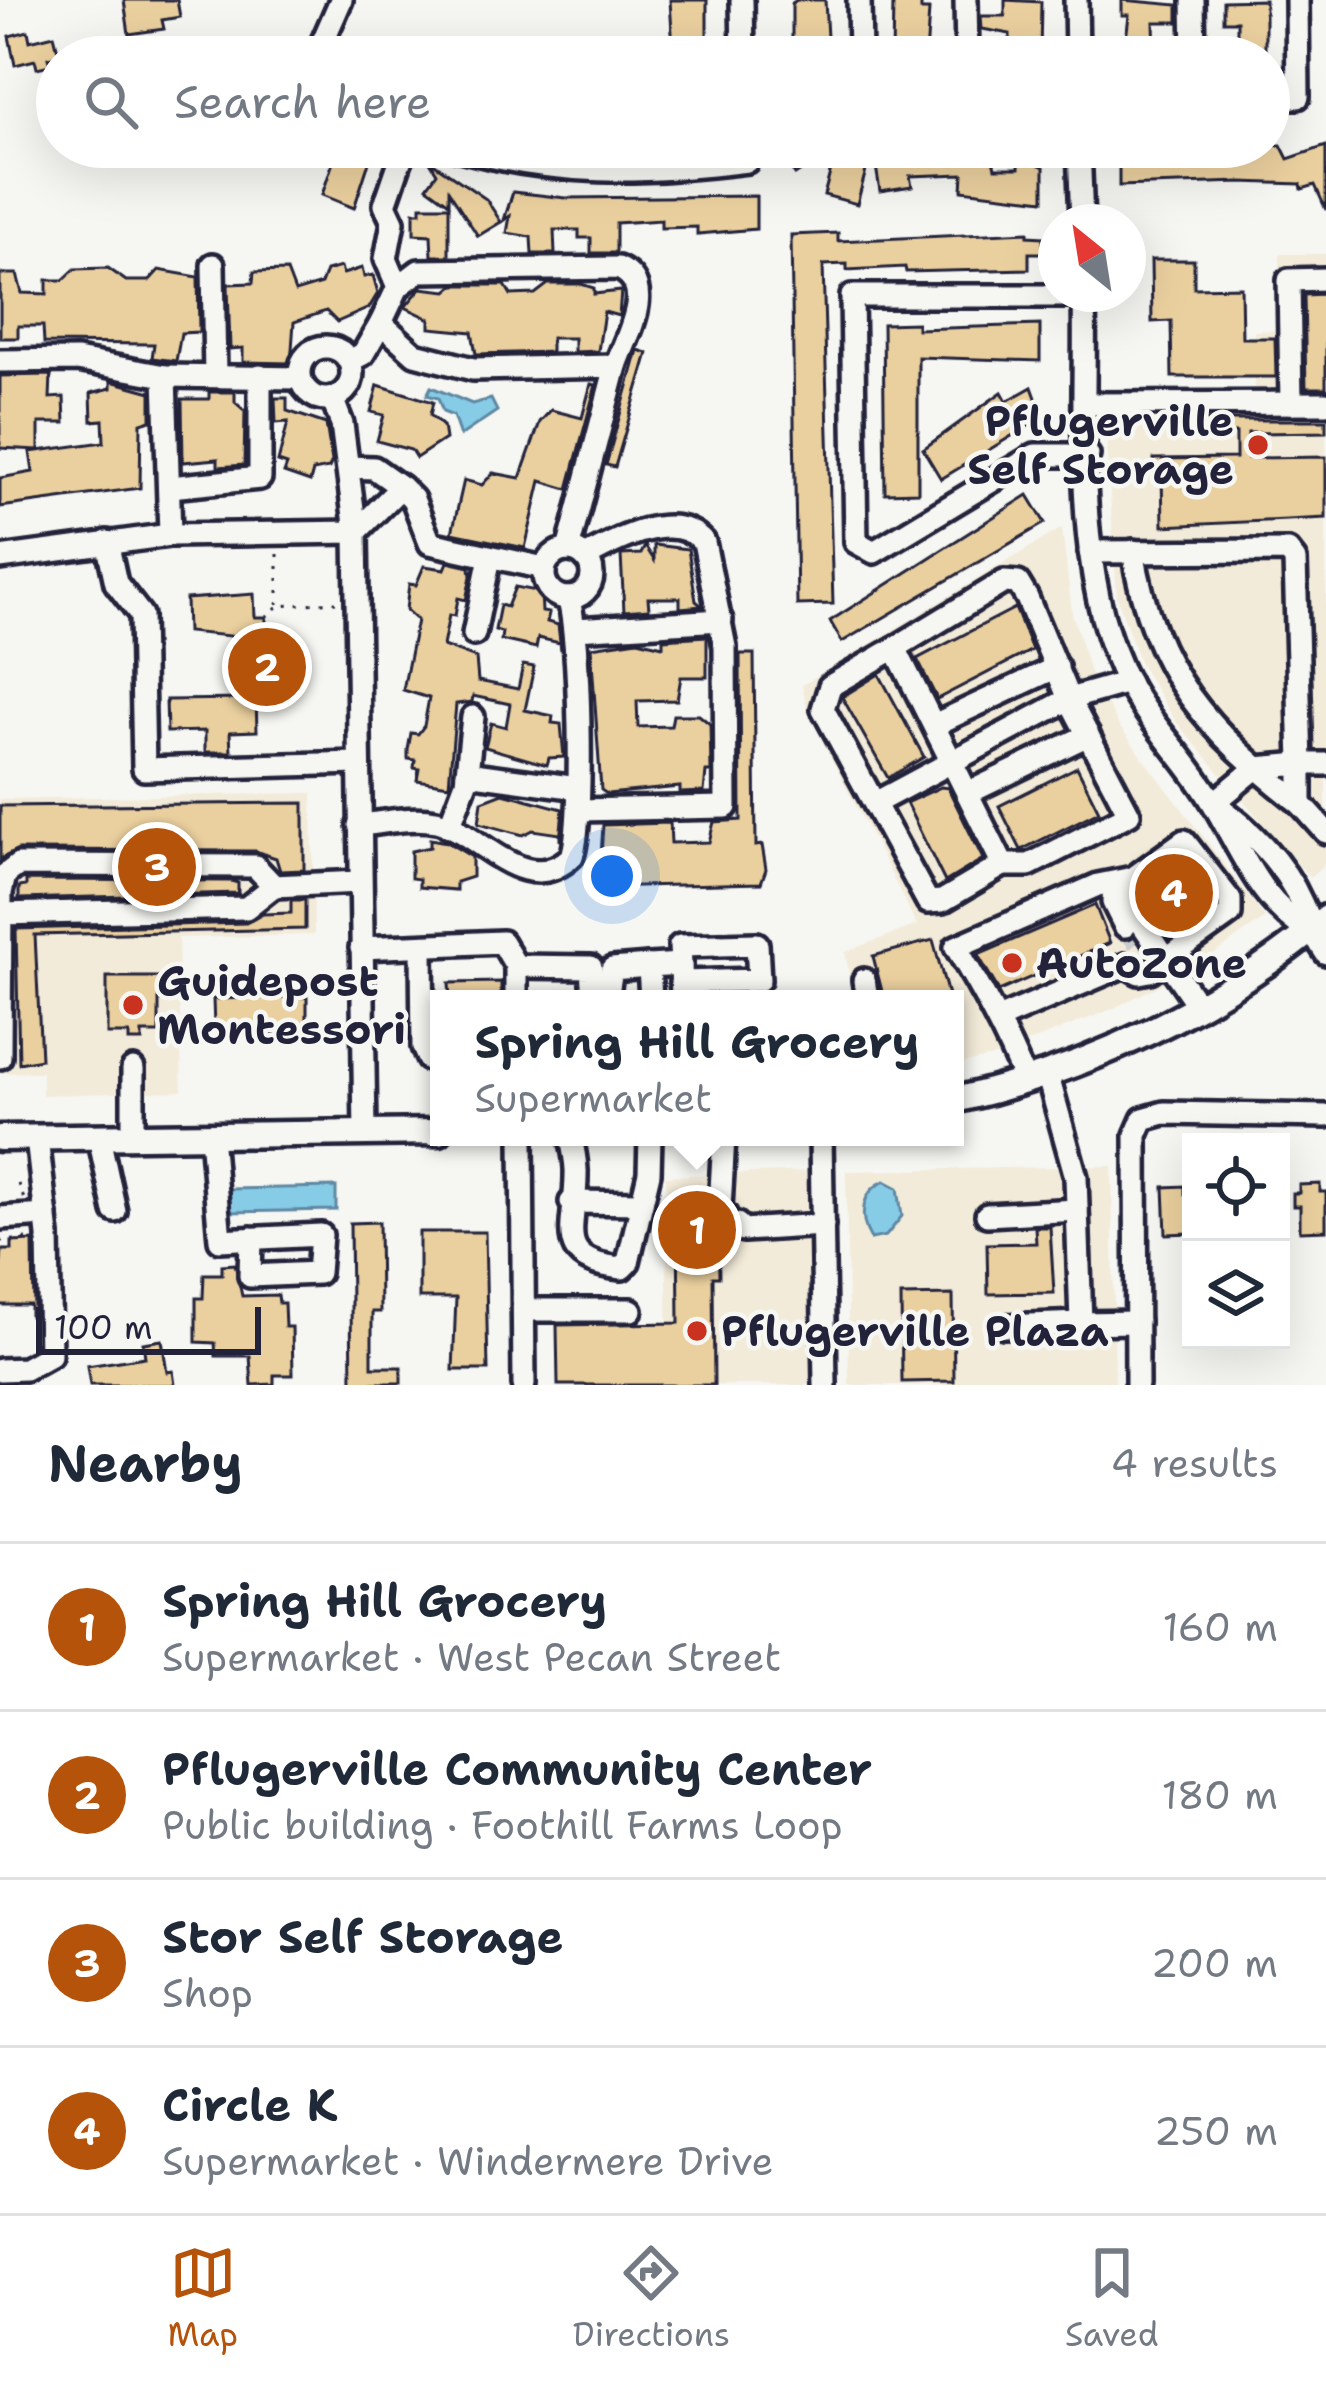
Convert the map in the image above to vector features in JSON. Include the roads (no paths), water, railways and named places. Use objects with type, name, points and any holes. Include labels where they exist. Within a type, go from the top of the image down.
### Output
[{"type":"main road","points":[[964,1097],[1036,1077],[1199,1007],[1318,925]]},
{"type":"main road","points":[[0,1138],[430,1132]]},
{"type":"street","points":[[325,36],[341,0]]},
{"type":"street","points":[[742,0],[743,36]]},
{"type":"street","points":[[859,0],[860,36]]},
{"type":"street","points":[[966,0],[967,36]]},
{"type":"street","points":[[1076,0],[1077,36]]},
{"type":"street","points":[[1193,0],[1194,36]]},
{"type":"street","points":[[1290,97],[1298,97],[1297,0]]},
{"type":"street","points":[[398,168],[385,205],[393,222],[386,259],[398,287]]},
{"type":"street","points":[[551,168],[636,168]]},
{"type":"street","points":[[1080,168],[1081,204]]},
{"type":"street","points":[[213,265],[215,376]]},
{"type":"street","points":[[350,362],[363,354],[398,287],[411,273],[618,268],[636,282],[640,298],[616,366],[576,554]]},
{"type":"street","points":[[1291,403],[1288,280],[1326,279]]},
{"type":"street","points":[[1038,295],[852,296],[856,542],[874,552],[1035,455],[1088,455]]},
{"type":"street","points":[[1084,312],[1090,552],[1100,607],[1128,682],[1216,809],[1247,826],[1318,925],[1326,952]]},
{"type":"street","points":[[381,322],[415,354],[472,369],[616,366]]},
{"type":"street","points":[[314,350],[338,350],[350,362],[350,384],[332,398],[309,392],[300,378],[302,362],[314,350]]},
{"type":"street","points":[[0,361],[77,360],[165,376],[300,378]]},
{"type":"street","points":[[165,376],[170,535]]},
{"type":"street","points":[[170,487],[260,478],[260,376]]},
{"type":"street","points":[[332,398],[356,532],[365,1132]]},
{"type":"street","points":[[1087,404],[1326,403]]},
{"type":"street","points":[[348,467],[374,468],[401,487],[413,499],[430,543],[544,568]]},
{"type":"street","points":[[0,558],[170,535],[356,532],[401,487]]},
{"type":"street","points":[[467,773],[579,799],[726,807],[721,620],[704,542],[695,532],[630,532],[576,554],[553,555],[544,568],[548,589],[568,598]]},
{"type":"street","points":[[106,542],[116,584],[141,614],[144,769],[358,764]]},
{"type":"street","points":[[1090,552],[1288,550],[1295,560],[1301,804]]},
{"type":"street","points":[[1133,551],[1148,622],[1168,668],[1228,744],[1301,804],[1326,832]]},
{"type":"street","points":[[568,598],[588,587],[592,572],[576,554]]},
{"type":"street","points":[[474,634],[490,556]]},
{"type":"street","points":[[1004,582],[1018,583],[1057,667],[1130,814],[1029,865],[1003,865],[942,901],[928,902],[822,700],[830,686],[1004,582]]},
{"type":"street","points":[[359,825],[428,820],[449,827],[500,860],[547,870],[572,856],[579,799],[576,629],[568,598]]},
{"type":"street","points":[[576,629],[721,620]]},
{"type":"street","points":[[895,648],[1003,865]]},
{"type":"street","points":[[934,725],[1057,667]]},
{"type":"street","points":[[875,803],[1069,699],[1128,682]]},
{"type":"street","points":[[449,827],[467,773],[473,717]]},
{"type":"street","points":[[968,793],[1088,735]]},
{"type":"street","points":[[1081,1323],[1076,1178],[1036,1077],[956,947],[1098,885],[1133,878],[1184,841],[1256,768],[1326,764]]},
{"type":"street","points":[[998,1019],[1125,965],[1139,973],[1230,914],[1230,900],[1184,841]]},
{"type":"street","points":[[0,1057],[4,875],[18,865],[255,866],[274,886]]},
{"type":"street","points":[[2,914],[246,908],[274,886],[360,883]]},
{"type":"street","points":[[1114,883],[1117,915],[1125,926]]},
{"type":"street","points":[[1114,883],[1162,962],[1199,1007]]},
{"type":"street","points":[[361,948],[502,942],[516,966],[516,990]]},
{"type":"street","points":[[1141,946],[1162,962]]},
{"type":"street","points":[[422,948],[423,1047],[430,1060]]},
{"type":"street","points":[[516,966],[591,967],[592,990]]},
{"type":"street","points":[[649,966],[650,990]]},
{"type":"street","points":[[608,990],[612,969],[649,966],[681,982]]},
{"type":"street","points":[[133,1069],[133,1136]]},
{"type":"street","points":[[1137,1385],[1136,1136],[1143,1119],[1164,1112],[1326,1116]]},
{"type":"street","points":[[211,1135],[220,1240],[250,1238]]},
{"type":"street","points":[[99,1137],[115,1211]]},
{"type":"street","points":[[0,1370],[25,1369],[50,1355],[36,1211],[37,1138]]},
{"type":"street","points":[[522,1146],[524,1385]]},
{"type":"street","points":[[572,1146],[577,1178],[571,1202],[578,1256],[590,1265],[622,1268],[628,1262],[641,1203],[649,1146]]},
{"type":"street","points":[[723,1146],[720,1208],[743,1230],[823,1225]]},
{"type":"street","points":[[821,1146],[825,1385]]},
{"type":"street","points":[[571,1202],[641,1203]]},
{"type":"street","points":[[987,1215],[1077,1210]]},
{"type":"street","points":[[0,1218],[36,1211]]},
{"type":"street","points":[[524,1310],[631,1310]]},
{"type":"street","points":[[1004,1326],[1137,1322]]},
{"type":"water","points":[[431,387],[472,404],[491,399],[497,411],[460,436],[453,416],[443,412],[438,398],[427,395]]},
{"type":"water","points":[[885,1181],[898,1188],[902,1216],[886,1236],[871,1239],[864,1206],[871,1191]]},
{"type":"water","points":[[336,1187],[336,1210],[229,1212],[229,1189]]},
{"type":"tunnel","points":[[1125,926],[1140,945]]},
{"type":"place","name":"Pflugerville Self Storage","points":[[1258,445]]},
{"type":"place","name":"Pflugerville Community Center","points":[[267,667]]},
{"type":"place","name":"Stor Self Storage","points":[[157,867]]},
{"type":"place","name":"Circle K","points":[[1174,893]]},
{"type":"place","name":"AutoZone","points":[[1012,963]]},
{"type":"place","name":"Guidepost Montessori","points":[[133,1005]]},
{"type":"place","name":"Spring Hill Grocery","points":[[697,1230]]},
{"type":"place","name":"Pflugerville Plaza","points":[[697,1331]]}]
